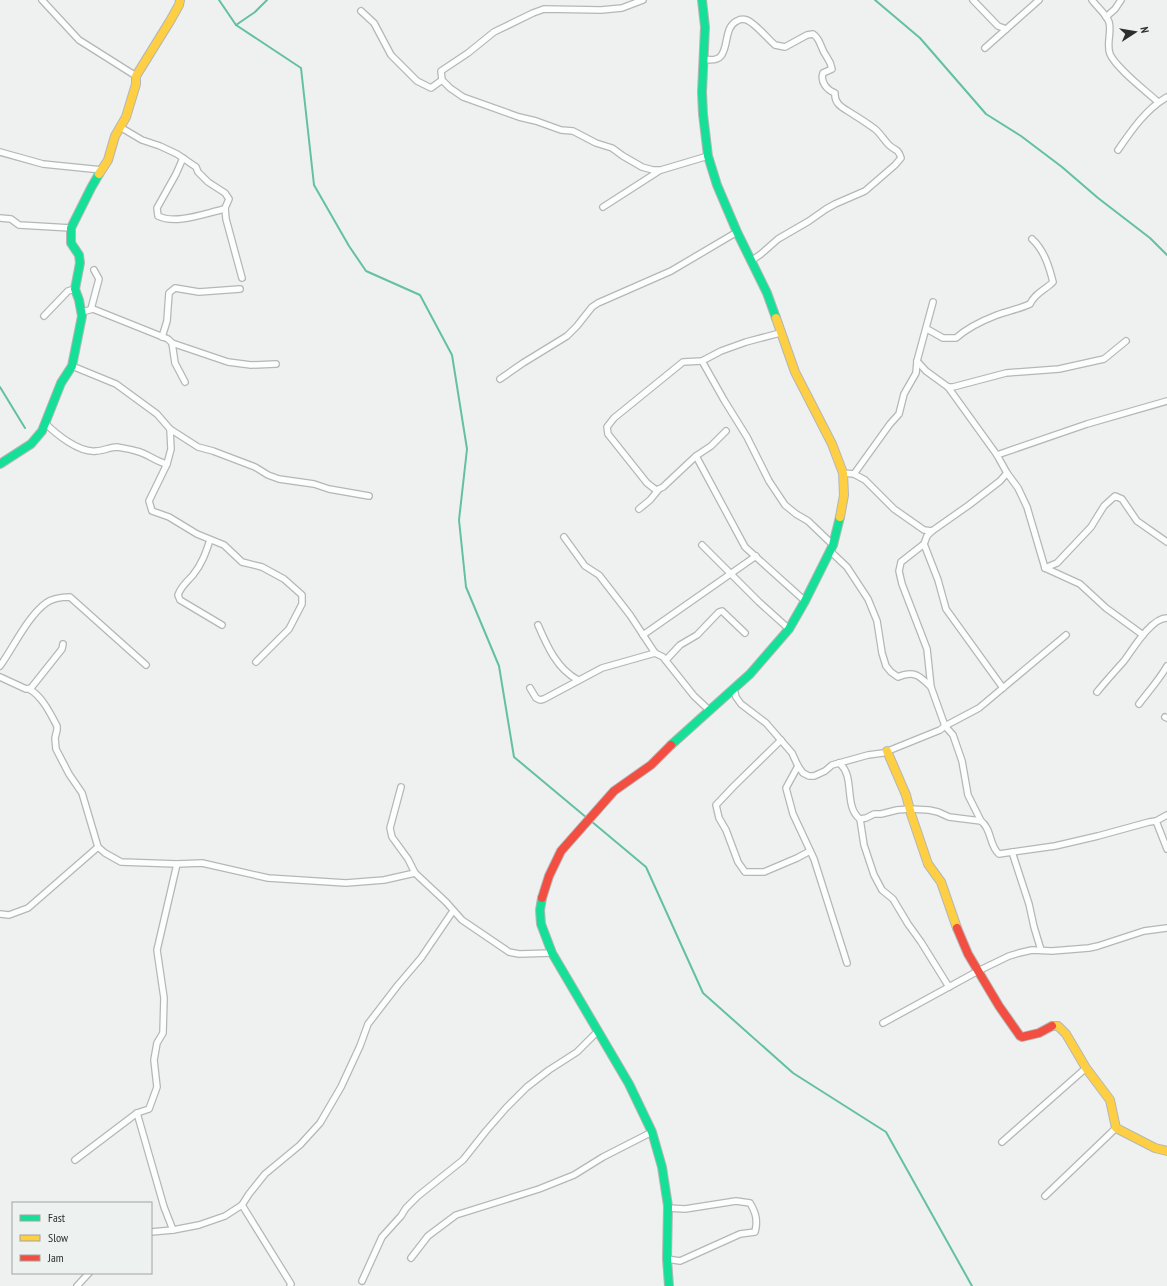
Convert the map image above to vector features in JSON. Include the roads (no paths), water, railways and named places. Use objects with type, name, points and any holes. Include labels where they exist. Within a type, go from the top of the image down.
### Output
[{"type":"street","points":[[42,0],[79,40],[136,76]]},
{"type":"street","points":[[0,464],[31,444],[42,431],[61,383],[72,366],[81,324],[82,312],[75,289],[80,262],[71,242],[70,228],[108,160],[115,136],[126,117],[136,84],[136,76],[170,21],[179,5],[180,0]]},
{"type":"street","points":[[643,0],[622,8],[601,10],[544,9],[494,32],[468,53],[441,71],[442,80],[450,88],[464,97],[519,117],[536,120],[561,130],[574,131],[596,143],[612,148],[642,167],[653,170],[661,170]]},
{"type":"street","points":[[669,1286],[667,1259],[668,1208],[662,1167],[652,1132],[629,1084],[552,953],[541,924],[540,910],[543,894],[549,876],[561,851],[614,791],[651,765],[676,740],[734,689],[750,674],[789,629],[805,601],[831,548],[844,495],[843,473],[832,444],[795,372],[767,293],[737,232],[717,185],[708,156],[702,99],[705,27],[702,0]]},
{"type":"street","points":[[973,0],[998,26],[1006,29]]},
{"type":"street","points":[[985,48],[1039,0]]},
{"type":"street","points":[[1092,0],[1109,23],[1109,49],[1112,58],[1124,72],[1158,102]]},
{"type":"street","points":[[1106,17],[1115,9],[1121,0]]},
{"type":"street","points":[[361,11],[374,23],[391,55],[417,81],[431,88],[442,80]]},
{"type":"street","points":[[704,59],[717,59],[722,54],[725,49],[731,26],[740,19],[746,20],[775,45],[785,47],[802,37],[813,34],[820,42],[831,62],[832,69],[823,72],[822,76],[824,85],[835,93],[837,102],[844,110],[853,114],[876,130],[891,147],[900,153],[900,158],[895,165],[865,191],[826,209],[778,239],[751,261]]},
{"type":"street","points":[[1118,150],[1129,133],[1158,102],[1167,97]]},
{"type":"street","points":[[120,127],[142,140],[160,146],[183,158],[196,167],[198,172],[208,182],[225,193],[229,199],[225,209],[226,219],[242,278]]},
{"type":"street","points":[[0,152],[43,164],[102,170]]},
{"type":"street","points":[[603,207],[661,170],[708,156]]},
{"type":"street","points":[[183,158],[157,208],[158,216],[163,218],[178,219],[225,209]]},
{"type":"street","points":[[0,218],[11,219],[19,224],[70,228]]},
{"type":"street","points":[[500,379],[522,363],[567,336],[598,303],[671,271],[737,232]]},
{"type":"street","points":[[927,329],[943,338],[956,338],[963,331],[982,321],[1030,304],[1034,296],[1045,290],[1053,282],[1049,267],[1039,245],[1032,239]]},
{"type":"street","points":[[91,309],[99,279],[94,270]]},
{"type":"street","points":[[162,337],[167,322],[169,293],[175,288],[199,292],[240,289]]},
{"type":"street","points":[[44,316],[68,291],[75,289]]},
{"type":"street","points":[[854,474],[899,414],[904,394],[916,373],[917,361],[927,329],[933,302]]},
{"type":"street","points":[[82,312],[94,309],[168,339],[172,343],[228,362],[252,365],[276,364]]},
{"type":"street","points":[[659,489],[656,490],[647,483],[608,434],[607,427],[614,418],[683,362],[702,362],[721,351],[746,342],[780,333]]},
{"type":"street","points":[[948,387],[1006,373],[1059,369],[1104,359],[1126,341]]},
{"type":"street","points":[[172,343],[174,363],[185,382]]},
{"type":"street","points":[[917,361],[926,371],[948,387],[997,455],[1007,473],[1018,488],[1027,507],[1045,568],[1080,584],[1106,608],[1143,635]]},
{"type":"street","points":[[702,362],[747,437],[769,481],[785,505],[808,521],[847,567],[868,599],[877,621],[882,654],[886,666],[898,677],[907,673],[921,676],[931,687]]},
{"type":"street","points":[[72,366],[116,384],[157,414],[170,429],[198,447],[255,467],[268,475],[280,479],[314,484],[329,489],[369,496]]},
{"type":"street","points":[[997,455],[1086,424],[1167,401]]},
{"type":"street","points":[[45,423],[69,442],[86,451],[95,452],[116,447],[138,451],[167,464]]},
{"type":"street","points":[[170,429],[171,449],[167,464],[149,501],[152,511],[169,517],[197,534],[224,546],[242,562],[262,567],[284,579],[302,595],[302,604],[289,630],[256,662]]},
{"type":"street","points":[[639,509],[650,500],[659,489],[696,456],[711,446],[726,431]]},
{"type":"street","points":[[696,456],[745,547],[805,601]]},
{"type":"street","points":[[843,473],[854,474],[865,480],[894,509],[924,530],[932,531]]},
{"type":"street","points":[[1003,688],[946,609],[936,574],[924,544],[926,536],[1000,481],[1007,473]]},
{"type":"street","points":[[1045,568],[1057,563],[1091,527],[1104,506],[1115,496],[1122,499],[1137,521],[1167,542]]},
{"type":"street","points":[[564,537],[585,566],[599,575],[630,615],[655,653],[666,660],[694,696],[709,710]]},
{"type":"street","points":[[210,540],[202,561],[193,575],[184,584],[178,595],[180,600],[222,625]]},
{"type":"street","points":[[924,544],[900,562],[899,571],[902,584],[927,649],[931,687],[945,726],[953,735],[962,761],[968,795],[981,821],[987,828],[997,853],[1002,855],[1012,852],[1055,846],[1156,821],[1167,815]]},
{"type":"street","points":[[702,545],[759,602],[789,629]]},
{"type":"street","points":[[643,635],[756,556]]},
{"type":"street","points":[[0,666],[13,644],[36,614],[47,602],[61,597],[70,598],[146,664]]},
{"type":"street","points":[[666,660],[680,645],[697,635],[719,612],[722,611],[744,633]]},
{"type":"street","points":[[1098,692],[1143,635],[1163,618],[1167,618]]},
{"type":"street","points":[[538,625],[548,647],[564,671],[578,680]]},
{"type":"street","points":[[734,689],[736,697],[741,704],[766,722],[792,753],[803,773],[809,776],[814,776],[825,771],[832,765],[887,751],[924,737],[980,708],[1066,635]]},
{"type":"street","points":[[29,689],[62,649],[63,644]]},
{"type":"street","points":[[530,688],[536,698],[540,700],[544,699],[602,668],[655,653]]},
{"type":"street","points":[[1139,704],[1167,666]]},
{"type":"street","points":[[0,677],[29,689],[40,699],[57,726],[54,738],[56,749],[69,774],[82,793],[98,847],[105,853],[121,862],[177,864],[202,863],[268,878],[346,883],[384,880],[415,873]]},
{"type":"street","points":[[781,740],[716,805],[719,818],[726,830],[738,862],[746,872],[764,872],[797,858],[810,850]]},
{"type":"street","points":[[887,751],[906,795],[928,864],[941,882],[960,938],[978,971],[1009,1022],[1020,1036],[1024,1037],[1039,1033],[1052,1026],[1058,1026],[1066,1034],[1086,1068],[1110,1100],[1116,1128]]},
{"type":"street","points":[[839,763],[846,769],[852,803],[857,816],[860,819],[864,845],[874,875],[882,890],[893,899],[949,987]]},
{"type":"street","points":[[798,766],[786,788],[793,814],[814,859],[847,963]]},
{"type":"street","points":[[401,788],[390,828],[392,837],[408,859],[415,873],[446,902],[462,920],[510,952],[519,954],[552,953]]},
{"type":"street","points":[[860,819],[874,814],[910,809],[929,810],[949,817],[981,821]]},
{"type":"street","points":[[1156,821],[1167,849]]},
{"type":"street","points":[[0,914],[9,915],[28,908],[98,847]]},
{"type":"street","points":[[1012,852],[1029,904],[1041,950]]},
{"type":"street","points":[[75,1160],[137,1113],[149,1109],[158,1087],[154,1060],[157,1043],[163,1033],[164,998],[157,950],[177,864]]},
{"type":"street","points":[[152,1232],[199,1225],[225,1216],[242,1205],[265,1174],[300,1145],[320,1123],[341,1088],[368,1024],[398,984],[421,958],[453,911]]},
{"type":"street","points":[[883,1023],[978,971],[1014,954],[1032,950],[1052,951],[1093,947],[1144,931],[1167,928]]},
{"type":"street","points":[[362,1281],[382,1237],[401,1216],[406,1208],[418,1196],[463,1160],[506,1108],[527,1087],[549,1070],[577,1052],[598,1031]]},
{"type":"street","points":[[1002,1142],[1086,1068]]},
{"type":"street","points":[[137,1113],[164,1207],[173,1230]]},
{"type":"street","points":[[1116,1128],[1155,1148],[1167,1151]]},
{"type":"street","points":[[1045,1196],[1116,1128]]},
{"type":"street","points":[[411,1258],[428,1236],[456,1215],[539,1190],[574,1175],[603,1157],[652,1132]]},
{"type":"street","points":[[667,1259],[680,1261],[740,1234],[755,1232],[757,1223],[756,1213],[750,1203],[736,1201],[685,1209],[668,1208]]},
{"type":"street","points":[[242,1205],[291,1284],[290,1286]]},
{"type":"street","points":[[77,1286],[88,1274]]},
{"type":"waterway","points":[[219,0],[236,25],[301,68],[314,185],[349,246],[366,271],[420,295],[452,355],[467,449],[459,520],[466,587],[499,666],[514,757],[587,818]]},
{"type":"waterway","points":[[236,25],[255,12],[267,0]]},
{"type":"waterway","points":[[875,0],[920,38],[986,114],[1021,136],[1062,167],[1098,198],[1150,238],[1167,255]]},
{"type":"waterway","points":[[0,387],[25,428]]},
{"type":"waterway","points":[[591,821],[646,867],[703,993],[793,1073],[886,1132],[972,1286]]}]
